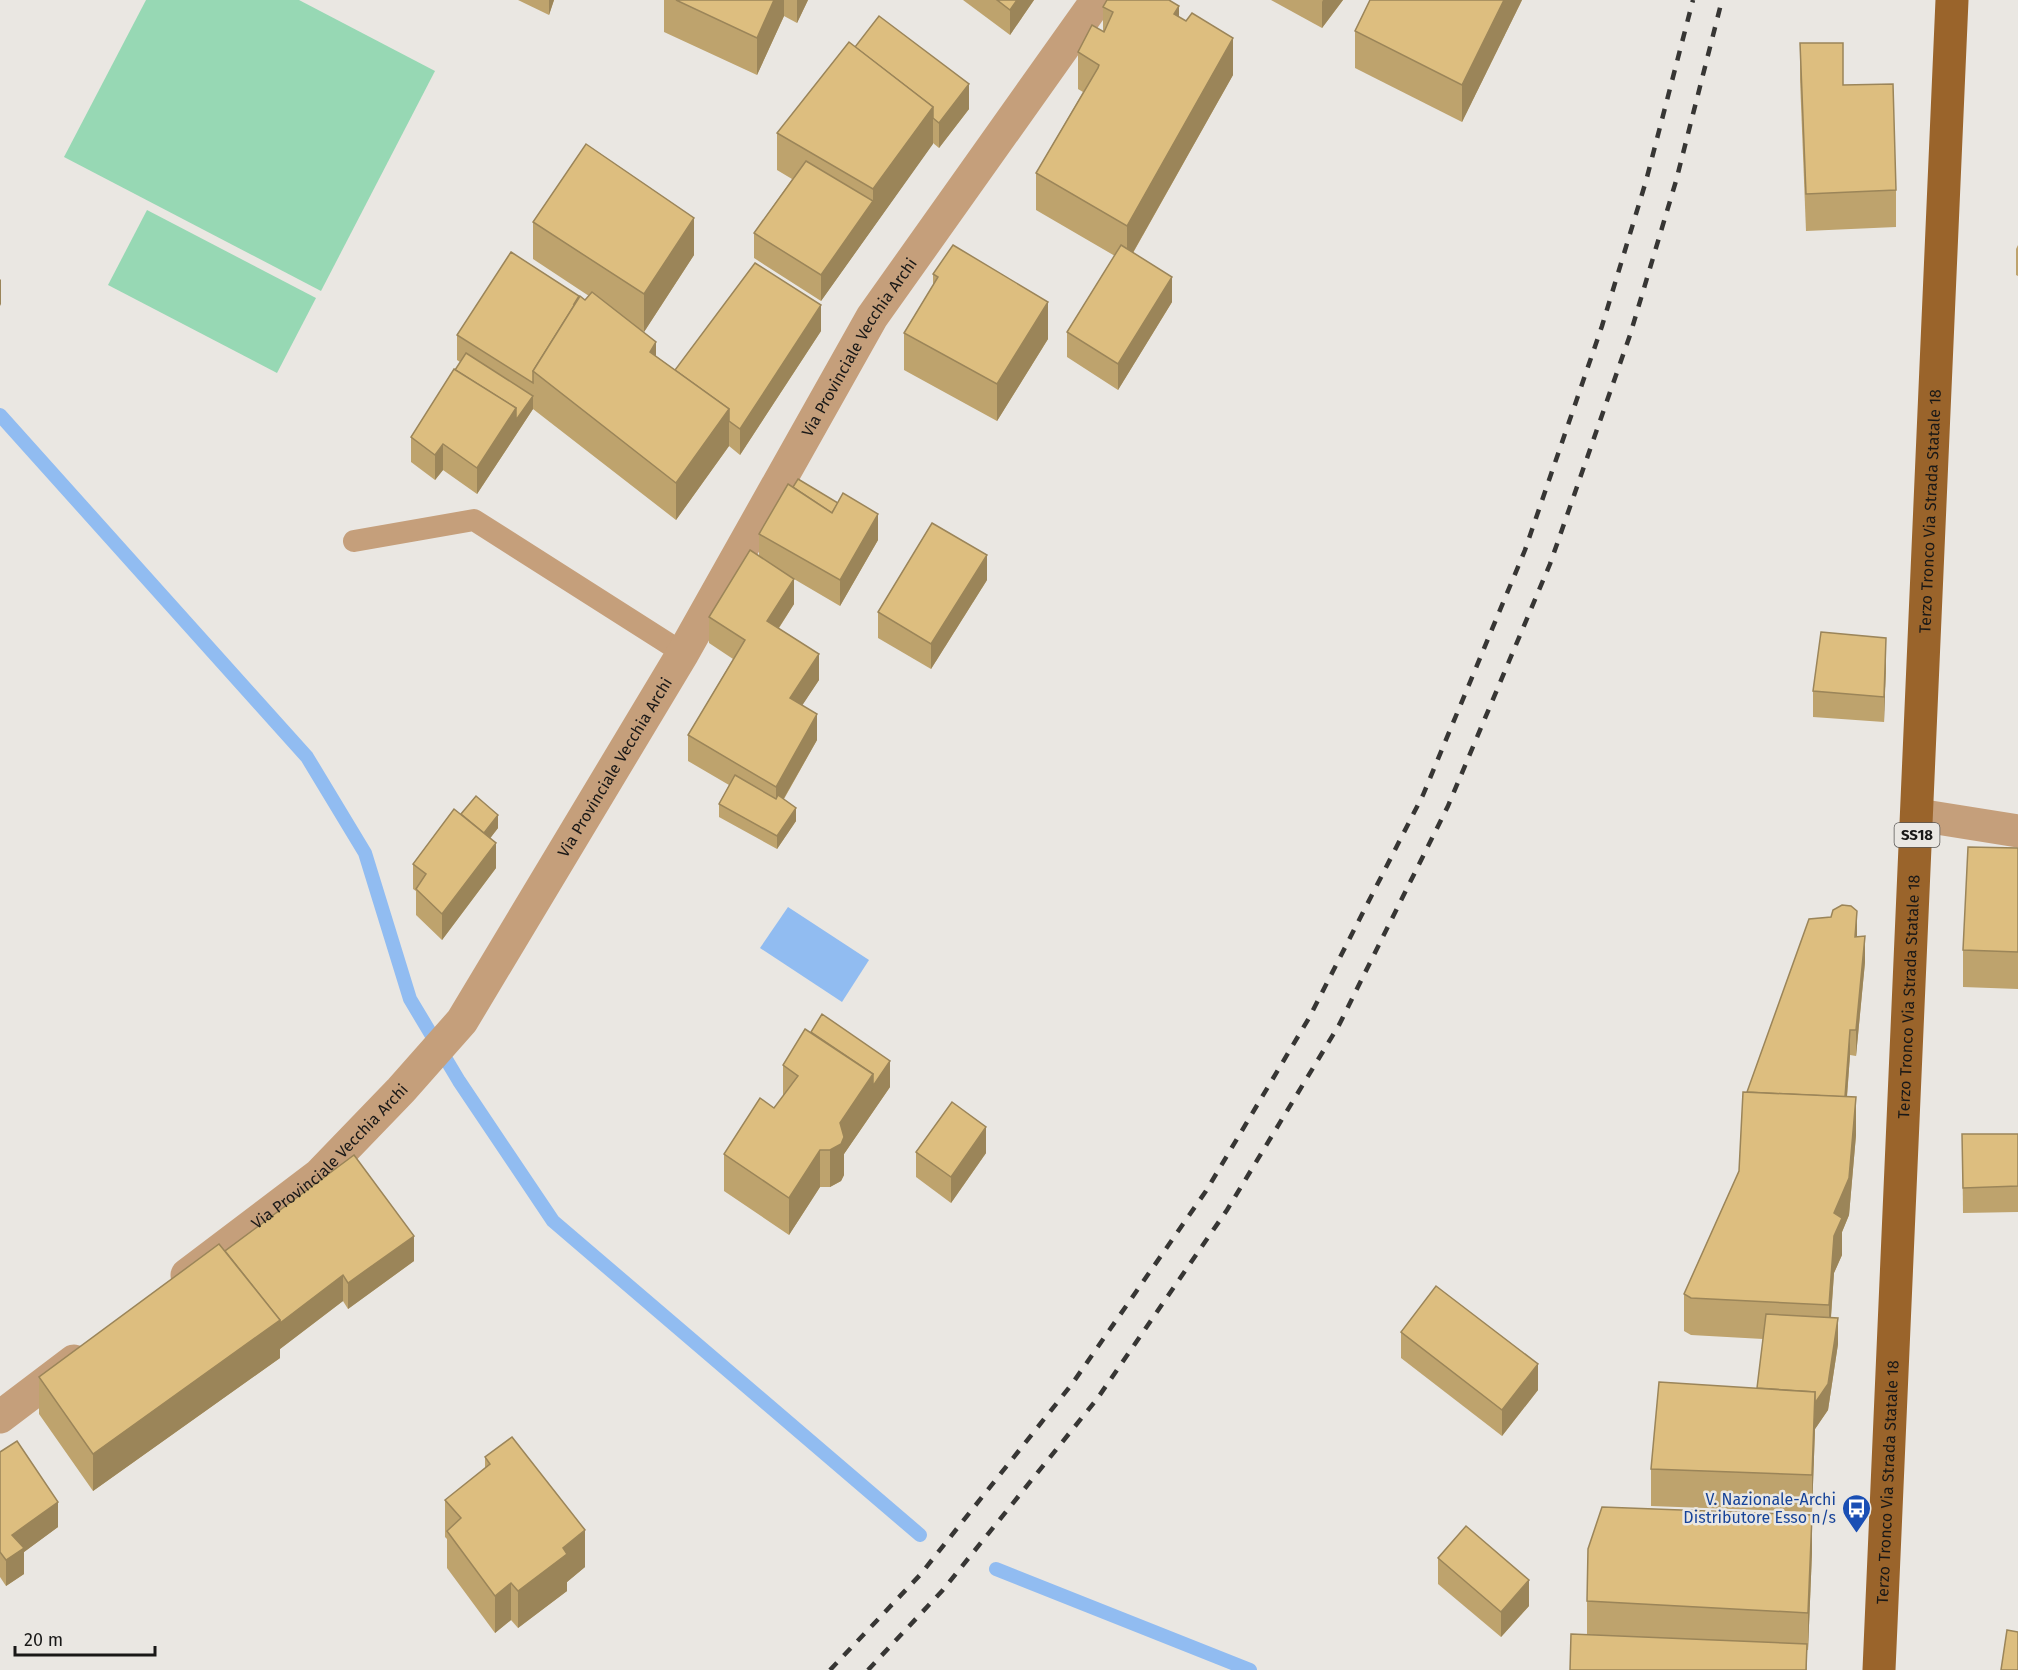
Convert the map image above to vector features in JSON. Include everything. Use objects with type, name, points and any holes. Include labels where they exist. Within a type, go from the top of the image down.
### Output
[{"type":"main road","name":"Terzo Tronco Via Strada Statale 18","points":[[1879,1670],[1952,0]]},
{"type":"street","name":"Via Provinciale Vecchia Archi","points":[[159,1296],[319,1175],[401,1090],[462,1021],[683,653],[872,317],[1097,0]]},
{"type":"street","points":[[1918,815],[2018,831]]},
{"type":"street","points":[[0,1417],[94,1346]]},
{"type":"lane","points":[[354,541],[474,520],[683,653]]},
{"type":"green space","points":[[146,0],[299,0],[435,71],[321,291],[64,157]]},
{"type":"green space","points":[[147,210],[316,298],[277,373],[108,285]]},
{"type":"water","points":[[788,907],[869,960],[842,1002],[760,948]]},
{"type":"building","points":[[676,0],[774,0],[757,38]]},
{"type":"building","points":[[997,0],[1017,0],[1010,10]]},
{"type":"building","points":[[1107,0],[1169,0],[1179,6],[1174,14],[1186,21],[1192,13],[1233,38],[1127,226],[1036,173],[1098,68],[1099,65],[1078,52],[1092,25],[1104,32],[1113,12],[1103,7]]},
{"type":"building","points":[[1370,0],[1504,0],[1462,85],[1355,31]]},
{"type":"building","points":[[879,16],[969,84],[939,123],[933,118],[933,107],[855,47]]},
{"type":"building","points":[[849,42],[933,107],[873,189],[777,133]]},
{"type":"building","points":[[1800,43],[1843,43],[1843,85],[1893,84],[1896,190],[1806,194]]},
{"type":"building","points":[[586,144],[694,218],[644,294],[533,222]]},
{"type":"building","points":[[806,161],[873,201],[821,275],[754,233]]},
{"type":"building","points":[[953,245],[1048,302],[997,384],[904,333],[938,277],[933,274]]},
{"type":"building","points":[[1121,245],[1172,277],[1118,364],[1067,332]]},
{"type":"building","points":[[511,252],[579,296],[533,371],[533,383],[457,335]]},
{"type":"building","points":[[755,263],[821,305],[740,429],[729,421],[729,409],[675,370]]},
{"type":"building","points":[[592,292],[656,342],[650,352],[729,409],[676,483],[533,371],[580,296],[585,300]]},
{"type":"building","points":[[466,353],[533,396],[516,420],[516,408],[455,370]]},
{"type":"building","points":[[454,369],[516,408],[477,468],[443,444],[435,455],[411,437]]},
{"type":"building","points":[[798,479],[838,503],[832,513],[793,487]]},
{"type":"building","points":[[788,484],[832,513],[843,493],[878,514],[840,580],[759,534]]},
{"type":"building","points":[[932,523],[987,555],[931,644],[878,612]]},
{"type":"building","points":[[750,550],[794,579],[767,621],[819,654],[790,698],[817,714],[776,787],[688,735],[745,640],[709,617]]},
{"type":"building","points":[[1821,632],[1886,638],[1884,697],[1813,691]]},
{"type":"building","points":[[735,775],[776,799],[778,795],[796,808],[777,836],[719,804]]},
{"type":"building","points":[[476,796],[498,815],[484,833],[461,814]]},
{"type":"building","points":[[454,809],[496,843],[442,914],[416,889],[426,874],[413,864]]},
{"type":"building","points":[[1968,847],[2018,848],[2018,952],[1963,950]]},
{"type":"building","points":[[1842,905],[1851,906],[1857,911],[1855,937],[1865,936],[1856,1030],[1850,1030],[1845,1097],[1747,1092],[1809,919],[1831,917],[1833,910]]},
{"type":"building","points":[[822,1014],[890,1061],[873,1086],[873,1074],[811,1032]]},
{"type":"building","points":[[805,1029],[873,1074],[840,1123],[844,1137],[841,1144],[830,1150],[820,1150],[789,1198],[724,1154],[760,1098],[774,1108],[798,1076],[783,1065]]},
{"type":"building","points":[[1743,1092],[1856,1097],[1849,1178],[1834,1213],[1842,1218],[1834,1236],[1829,1305],[1691,1298],[1684,1294],[1739,1171]]},
{"type":"building","points":[[952,1102],[986,1127],[951,1177],[916,1152]]},
{"type":"building","points":[[1962,1134],[2018,1134],[2018,1186],[1963,1188]]},
{"type":"building","points":[[354,1155],[414,1236],[348,1283],[343,1275],[280,1323],[280,1320],[225,1251]]},
{"type":"building","points":[[219,1244],[280,1320],[93,1454],[39,1377]]},
{"type":"building","points":[[1436,1286],[1538,1364],[1502,1410],[1401,1332]]},
{"type":"building","points":[[1766,1314],[1838,1318],[1828,1384],[1815,1403],[1815,1392],[1757,1388]]},
{"type":"building","points":[[1659,1382],[1815,1392],[1812,1475],[1651,1469]]},
{"type":"building","points":[[512,1437],[585,1530],[563,1548],[567,1554],[518,1591],[511,1583],[495,1596],[447,1531],[461,1518],[445,1500],[490,1464],[485,1457]]},
{"type":"building","points":[[17,1441],[58,1502],[12,1535],[24,1548],[6,1560],[0,1552],[0,1452]]},
{"type":"building","points":[[1602,1507],[1812,1515],[1808,1613],[1587,1601],[1588,1549]]},
{"type":"building","points":[[1466,1526],[1529,1580],[1501,1612],[1438,1558]]},
{"type":"building","points":[[2007,1630],[2018,1632],[2018,1670],[2001,1670]]},
{"type":"building","points":[[1571,1634],[1807,1644],[1806,1670],[1570,1670]]},
{"type":"waterway","points":[[0,415],[307,757],[365,853],[410,999],[459,1081],[553,1221],[920,1535]]},
{"type":"waterway","points":[[996,1569],[1250,1670]]},
{"type":"railway","points":[[830,1670],[920,1575],[1072,1384],[1206,1191],[1309,1018],[1423,795],[1525,550],[1602,326],[1646,181],[1693,0]]},
{"type":"railway","points":[[868,1670],[942,1591],[1097,1399],[1227,1210],[1339,1025],[1448,806],[1550,564],[1630,335],[1676,181],[1722,0]]},
{"type":"place","name":"V. Nazionale-Archi Distributore Esso n/s","points":[[1857,1534]]}]
